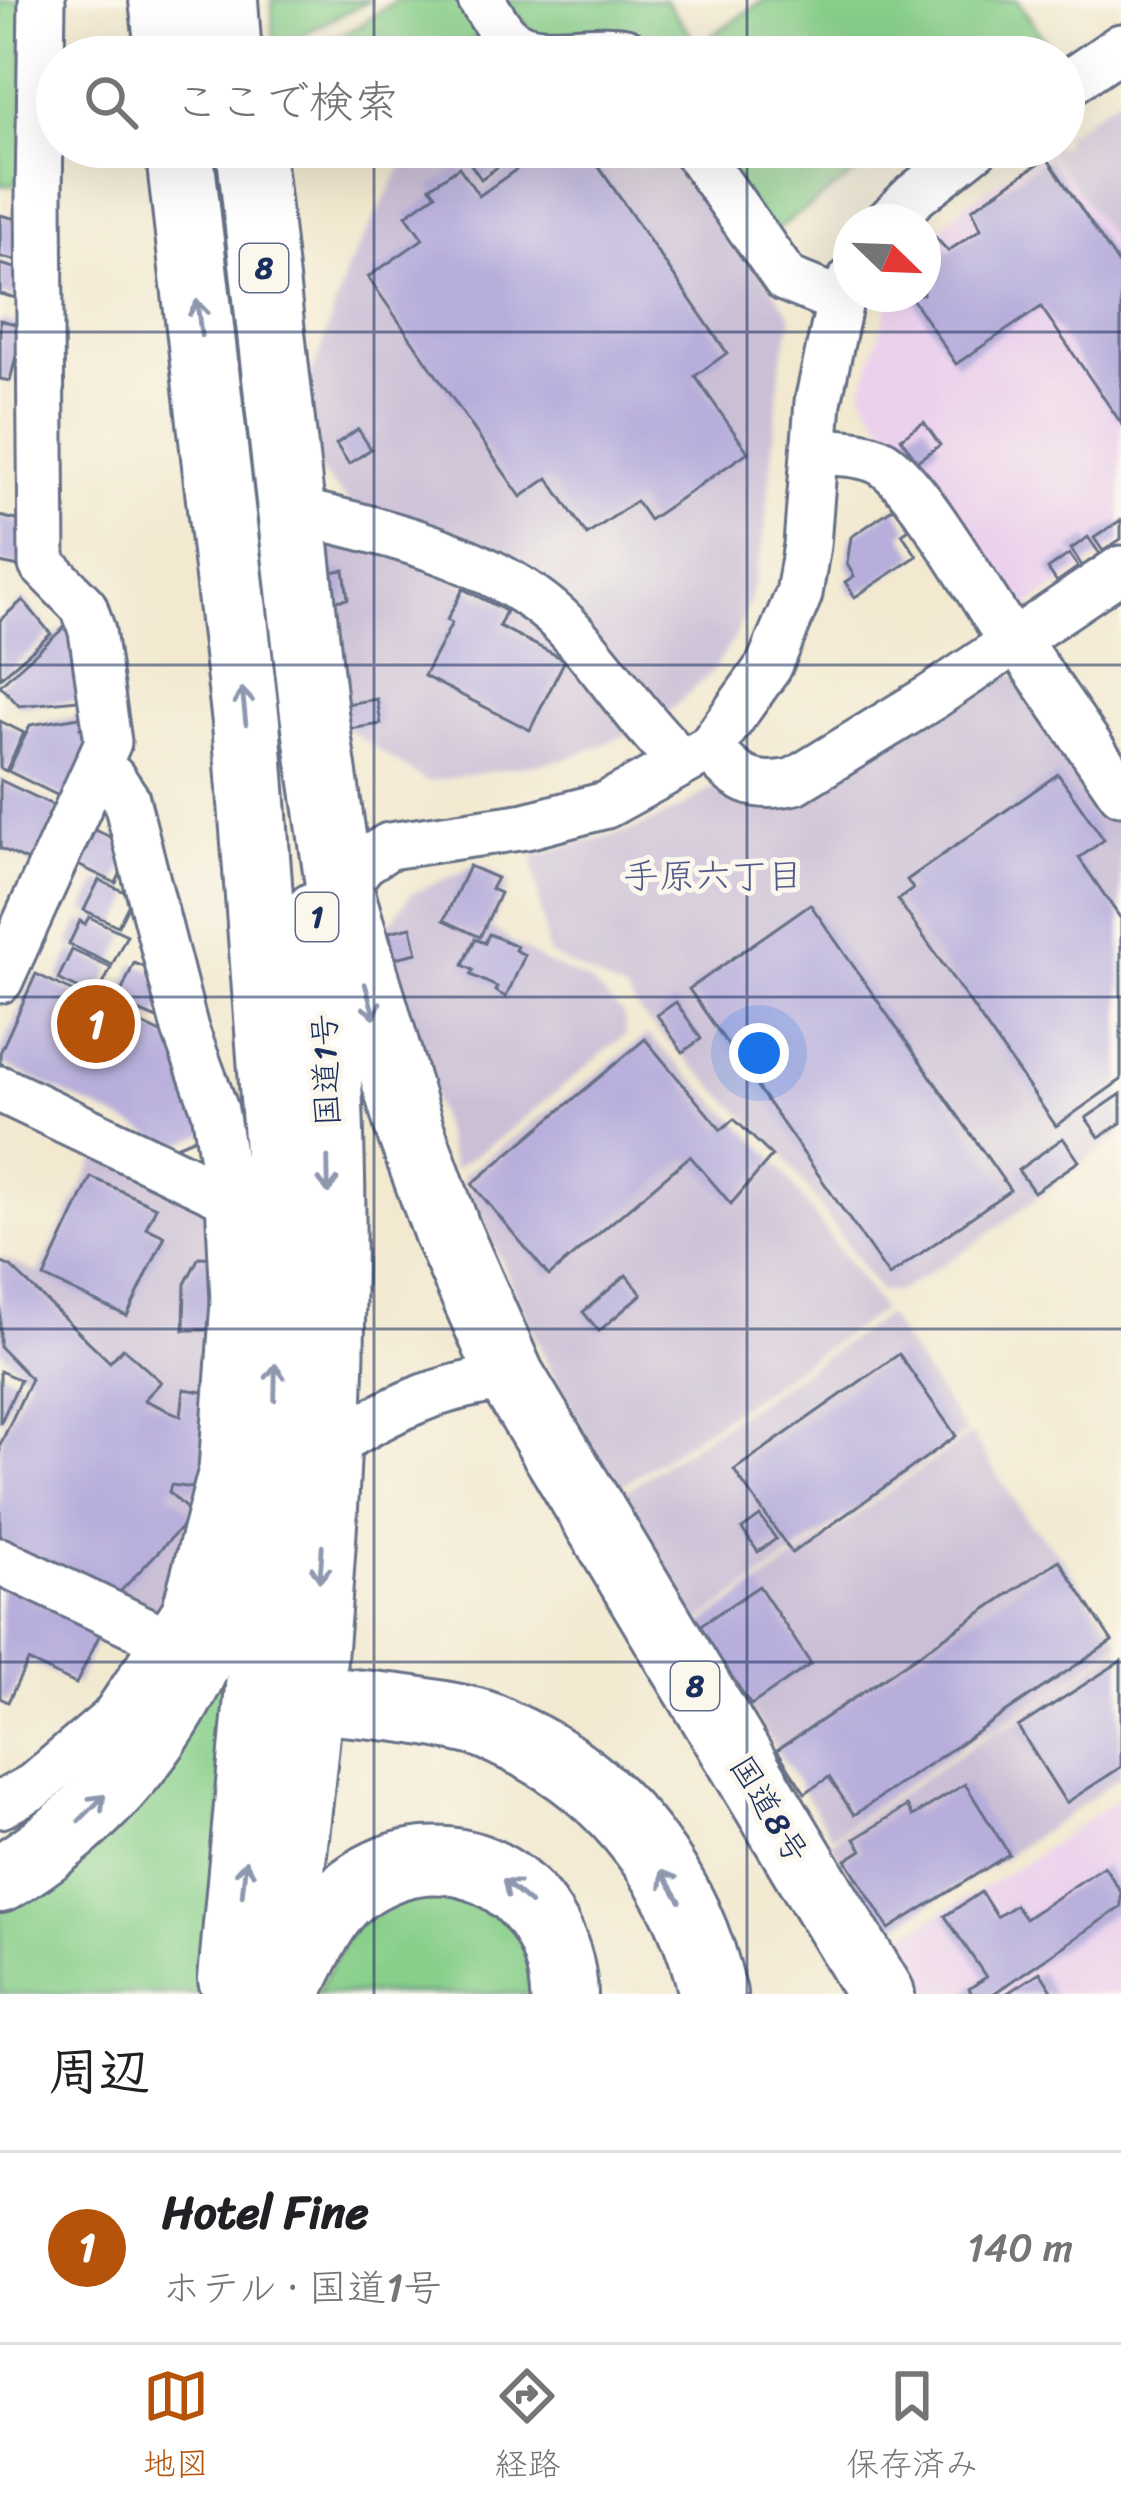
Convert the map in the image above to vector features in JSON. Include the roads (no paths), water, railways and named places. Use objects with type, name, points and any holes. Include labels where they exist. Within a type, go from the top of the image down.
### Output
[{"type":"highway","points":[[164,0],[212,36]]},
{"type":"highway","name":"国道1号","points":[[181,168],[246,722],[278,1151],[253,1210],[302,1447]]},
{"type":"highway","name":"国道1号","points":[[237,168],[327,884],[327,1081],[285,1697],[275,1994]]},
{"type":"highway","name":"8","points":[[252,168],[325,785],[327,884],[448,1234],[511,1377]]},
{"type":"highway","points":[[262,935],[272,902],[287,877],[327,884]]},
{"type":"highway","name":"国道8号","points":[[511,1377],[881,1994]]},
{"type":"highway","points":[[0,1879],[85,1817],[167,1719],[302,1447]]},
{"type":"highway","points":[[285,1697],[415,1710],[481,1723],[542,1752],[596,1789],[643,1840],[686,1910],[713,1994]]},
{"type":"highway","name":"国道1号","points":[[230,1994],[285,1697]]},
{"type":"highway","points":[[286,1994],[348,1892],[381,1872],[424,1861],[460,1863],[491,1873],[526,1895],[561,1960],[564,1994]]},
{"type":"street","points":[[38,36],[42,0]]},
{"type":"street","points":[[481,0],[506,36]]},
{"type":"street","points":[[1085,72],[1121,47]]},
{"type":"street","points":[[0,980],[108,742],[92,631],[84,607],[42,564],[19,197],[36,51]]},
{"type":"street","points":[[708,168],[786,279],[833,288]]},
{"type":"street","points":[[908,204],[947,168]]},
{"type":"street","points":[[327,884],[389,846],[526,826],[606,805],[703,737],[769,666],[791,619],[807,545],[818,402],[841,312]]},
{"type":"street","points":[[817,451],[878,460],[903,479],[1121,792]]},
{"type":"street","points":[[293,511],[377,530],[433,549],[524,595],[703,737],[731,772],[770,787],[795,781],[1121,569]]},
{"type":"street","points":[[325,785],[340,807],[380,827],[518,806],[599,785],[703,737]]},
{"type":"street","points":[[0,1805],[34,1786],[113,1719],[184,1611],[222,1470],[234,1302],[253,1210],[184,1029],[126,799],[112,778],[97,768]]},
{"type":"street","points":[[0,1088],[253,1210]]},
{"type":"street","points":[[302,1447],[433,1391],[511,1377]]},
{"type":"street","points":[[0,1561],[166,1640]]},
{"type":"place","name":"Hotel Fine","points":[[96,1024]]},
{"type":"district","name":"手原六丁目","points":[[713,875]]}]
